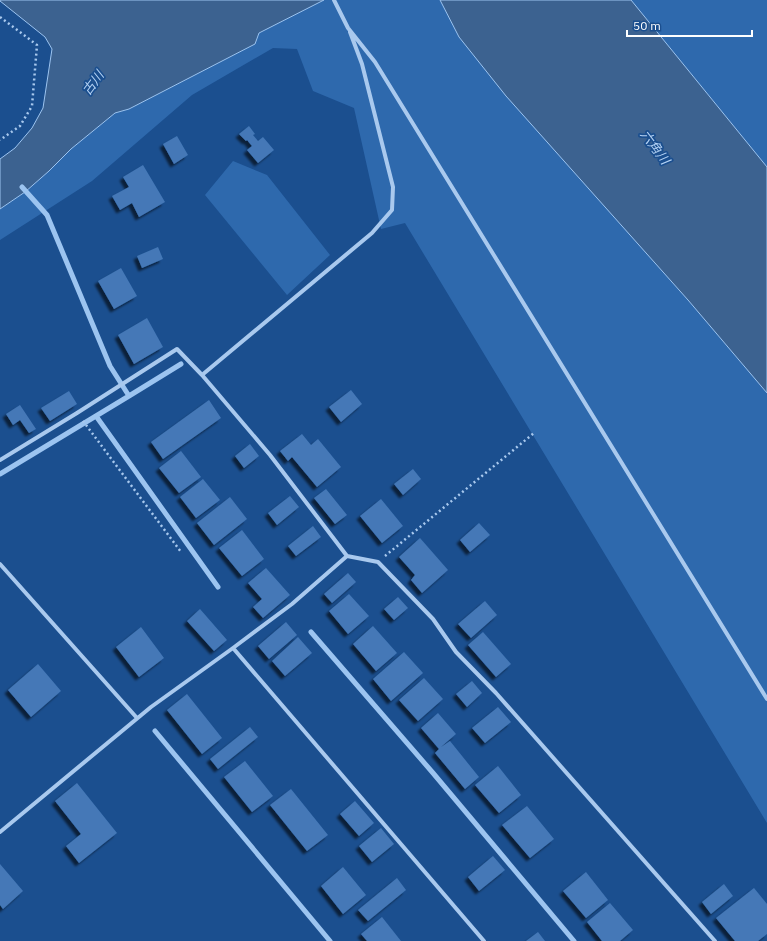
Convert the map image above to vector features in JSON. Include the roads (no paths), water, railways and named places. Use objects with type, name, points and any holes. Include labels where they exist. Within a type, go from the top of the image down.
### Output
[{"type":"street","points":[[202,375],[372,233],[392,210],[393,187],[362,64],[348,28],[334,1]]},
{"type":"street","points":[[348,28],[375,62],[767,699]]},
{"type":"street","points":[[0,460],[177,349],[202,375],[270,455],[347,556],[378,562],[433,619],[456,652],[496,693],[715,941]]},
{"type":"street","points":[[0,832],[137,718],[292,604],[347,556]]},
{"type":"street","points":[[0,564],[137,718]]},
{"type":"street","points":[[233,648],[484,941]]},
{"type":"water","name":"古川","points":[[0,0],[324,0],[259,33],[255,44],[129,109],[115,113],[71,149],[25,192],[0,209],[0,159],[15,148],[32,128],[43,108],[52,49],[45,37]]},
{"type":"water","name":"六角川","points":[[440,0],[631,0],[767,167],[767,393],[688,300],[506,96],[459,37]]},
{"type":"waterway","points":[[0,474],[129,396],[110,366],[47,215],[22,187]]},
{"type":"waterway","points":[[129,396],[181,364]]},
{"type":"waterway","points":[[96,416],[218,587]]},
{"type":"waterway","points":[[311,632],[433,773],[574,941]]},
{"type":"waterway","points":[[155,731],[330,941]]}]
